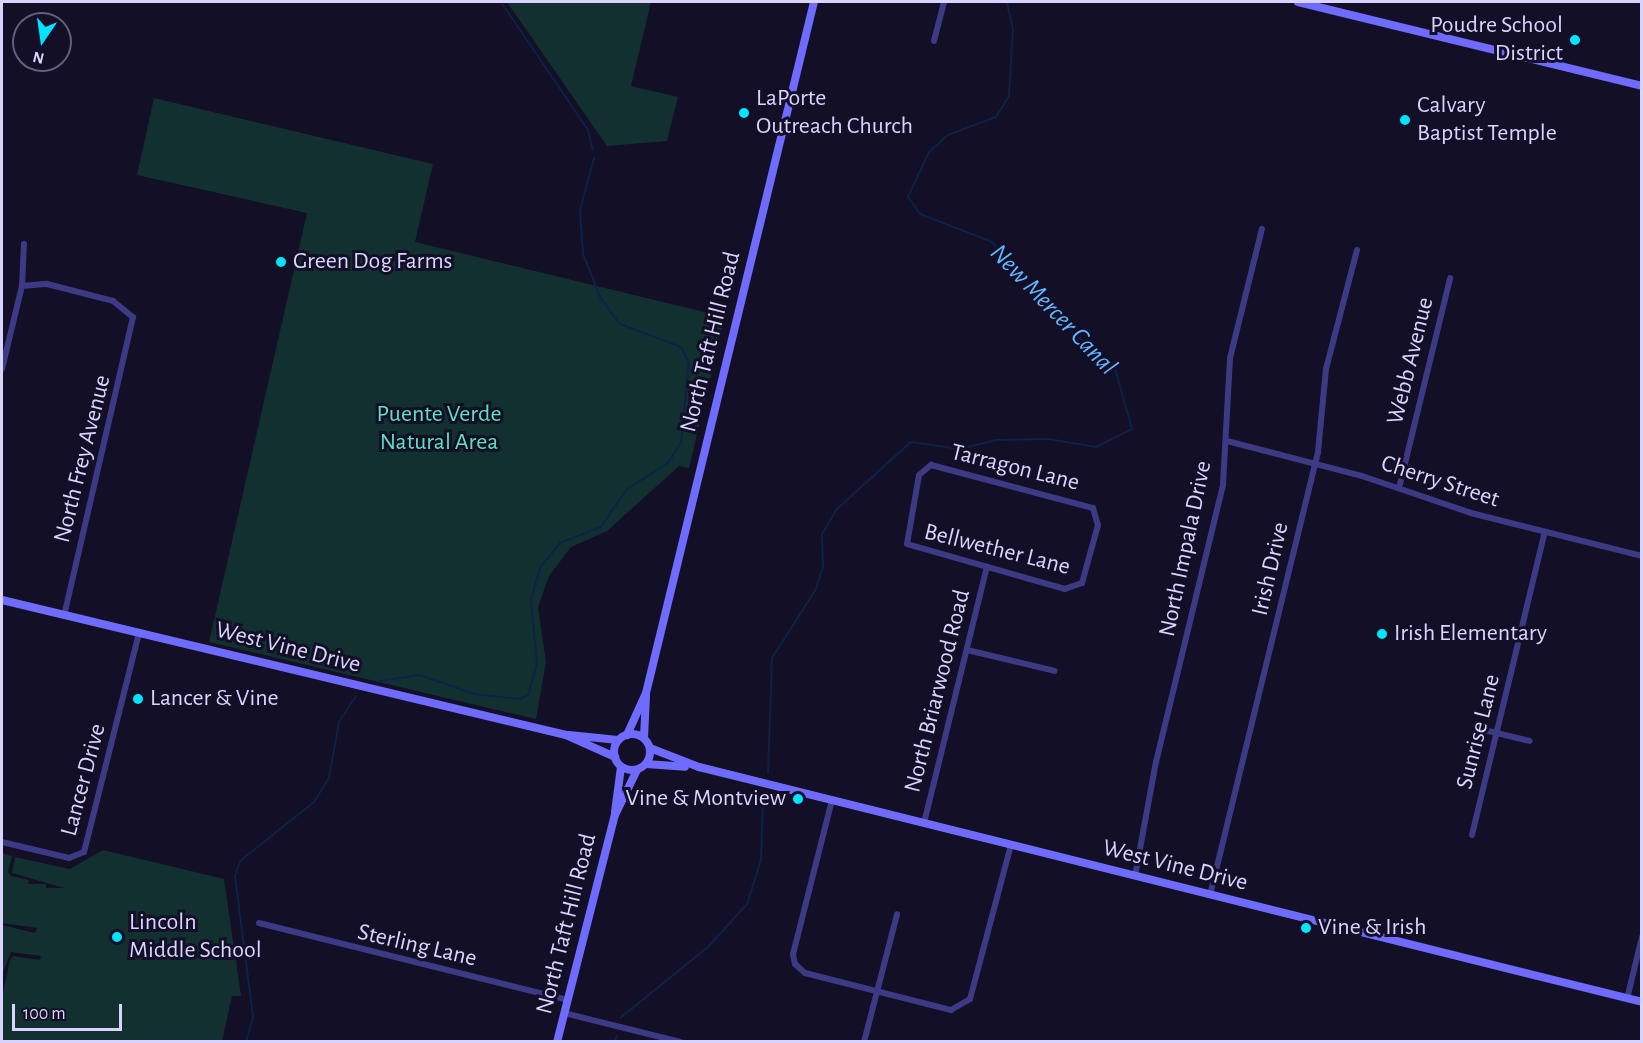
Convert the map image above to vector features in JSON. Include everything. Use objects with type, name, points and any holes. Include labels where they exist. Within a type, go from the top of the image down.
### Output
[{"type":"street","name":"North Taft Hill Road","points":[[627,735],[646,693],[814,2]]},
{"type":"street","points":[[934,41],[944,2]]},
{"type":"street","points":[[1298,2],[1641,86]]},
{"type":"street","name":"North Impala Drive","points":[[1135,876],[1156,762],[1223,484],[1230,358],[1262,229]]},
{"type":"street","points":[[2,369],[22,286],[24,244]]},
{"type":"street","name":"Irish Drive","points":[[1210,895],[1315,463],[1326,369],[1357,250]]},
{"type":"street","name":"Webb Avenue","points":[[1399,488],[1450,278]]},
{"type":"street","name":"North Frey Avenue","points":[[22,286],[47,284],[131,312],[115,411],[64,615]]},
{"type":"street","name":"Cherry Street","points":[[1227,441],[1315,463],[1545,532],[1641,556]]},
{"type":"street","name":"Tarragon Lane","points":[[907,544],[924,468],[932,465],[1095,511],[1098,525],[1078,588]]},
{"type":"street","name":"Sunrise Lane","points":[[1472,835],[1545,532]]},
{"type":"street","name":"Bellwether Lane","points":[[907,544],[987,567],[1078,588]]},
{"type":"street","name":"North Briarwood Road","points":[[924,823],[987,567]]},
{"type":"street","name":"West Vine Drive","points":[[2,600],[566,735],[618,740]]},
{"type":"street","name":"Lancer Drive","points":[[2,842],[69,858],[84,852],[139,633]]},
{"type":"street","points":[[967,650],[1056,671]]},
{"type":"street","name":"North Taft Hill Road","points":[[644,738],[646,693]]},
{"type":"street","points":[[1480,729],[1530,741]]},
{"type":"street","name":"West Vine Drive","points":[[566,735],[615,757]]},
{"type":"street","points":[[627,735],[644,738],[650,748],[646,764],[637,770],[621,767],[615,757],[618,740],[627,735]]},
{"type":"street","name":"West Vine Drive","points":[[650,748],[699,767],[1641,1002]]},
{"type":"street","name":"West Vine Drive","points":[[646,764],[699,767]]},
{"type":"street","name":"North Taft Hill Road","points":[[557,1041],[615,815],[621,767]]},
{"type":"street","name":"North Taft Hill Road","points":[[615,815],[637,770]]},
{"type":"street","points":[[832,800],[793,954],[795,964],[805,973],[951,1010],[963,1007],[1011,845]]},
{"type":"street","points":[[864,1041],[897,914]]},
{"type":"street","name":"Sterling Lane","points":[[259,923],[567,1000]]},
{"type":"street","points":[[1626,999],[1641,937]]},
{"type":"street","points":[[564,1013],[680,1041]]},
{"type":"green space","points":[[507,2],[651,2],[631,86],[678,97],[667,141],[607,146]]},
{"type":"green space","name":"Puente Verde Natural Area","points":[[154,98],[433,164],[415,242],[725,317],[689,468],[679,466],[607,531],[571,547],[549,576],[538,607],[546,662],[536,719],[209,642],[307,213],[137,175]]},
{"type":"green space","name":"Lincoln Middle School","points":[[103,850],[224,879],[241,996],[232,996],[222,1041],[2,1041],[2,997],[10,960],[13,956],[40,960],[41,956],[11,952],[2,975],[2,925],[35,933],[37,928],[2,923],[2,853],[12,856],[8,872],[11,876],[29,880],[28,884],[46,884],[46,888],[64,888],[12,873],[15,857],[70,869]]},
{"type":"waterway","points":[[501,2],[588,130],[593,150]]},
{"type":"waterway","name":"New Mercer Canal","points":[[768,773],[772,658],[816,589],[823,566],[822,534],[837,509],[911,442],[960,449],[996,440],[1048,439],[1096,447],[1132,429],[1115,369],[1040,303],[1006,254],[990,241],[920,214],[908,197],[929,152],[948,135],[996,117],[1009,96],[1013,29],[1007,2]]},
{"type":"waterway","points":[[380,681],[420,675],[474,694],[520,699],[528,695],[537,663],[531,600],[541,566],[560,543],[601,527],[627,489],[668,463],[681,442],[689,363],[681,347],[620,324],[601,299],[583,254],[580,210],[594,158]]},
{"type":"waterway","points":[[246,1042],[253,1017],[235,876],[240,861],[314,802],[329,778],[339,722],[356,696]]},
{"type":"waterway","name":"New Mercer Canal","points":[[620,1018],[708,947],[747,904],[761,860],[763,794]]},
{"type":"waterway","name":"New Mercer Canal","points":[[614,1042],[617,1036]]},
{"type":"place","name":"Poudre School District","points":[[1575,40]]},
{"type":"place","name":"LaPorte Outreach Church","points":[[744,113]]},
{"type":"place","name":"Calvary Baptist Temple","points":[[1405,120]]},
{"type":"place","name":"Green Dog Farms","points":[[281,262]]},
{"type":"place","name":"Irish Elementary","points":[[1382,634]]},
{"type":"place","name":"Lancer & Vine","points":[[138,699]]},
{"type":"place","name":"Vine & Montview","points":[[798,799]]},
{"type":"place","name":"Vine & Irish","points":[[1306,928]]},
{"type":"place","name":"Lincoln Middle School","points":[[117,937]]}]
